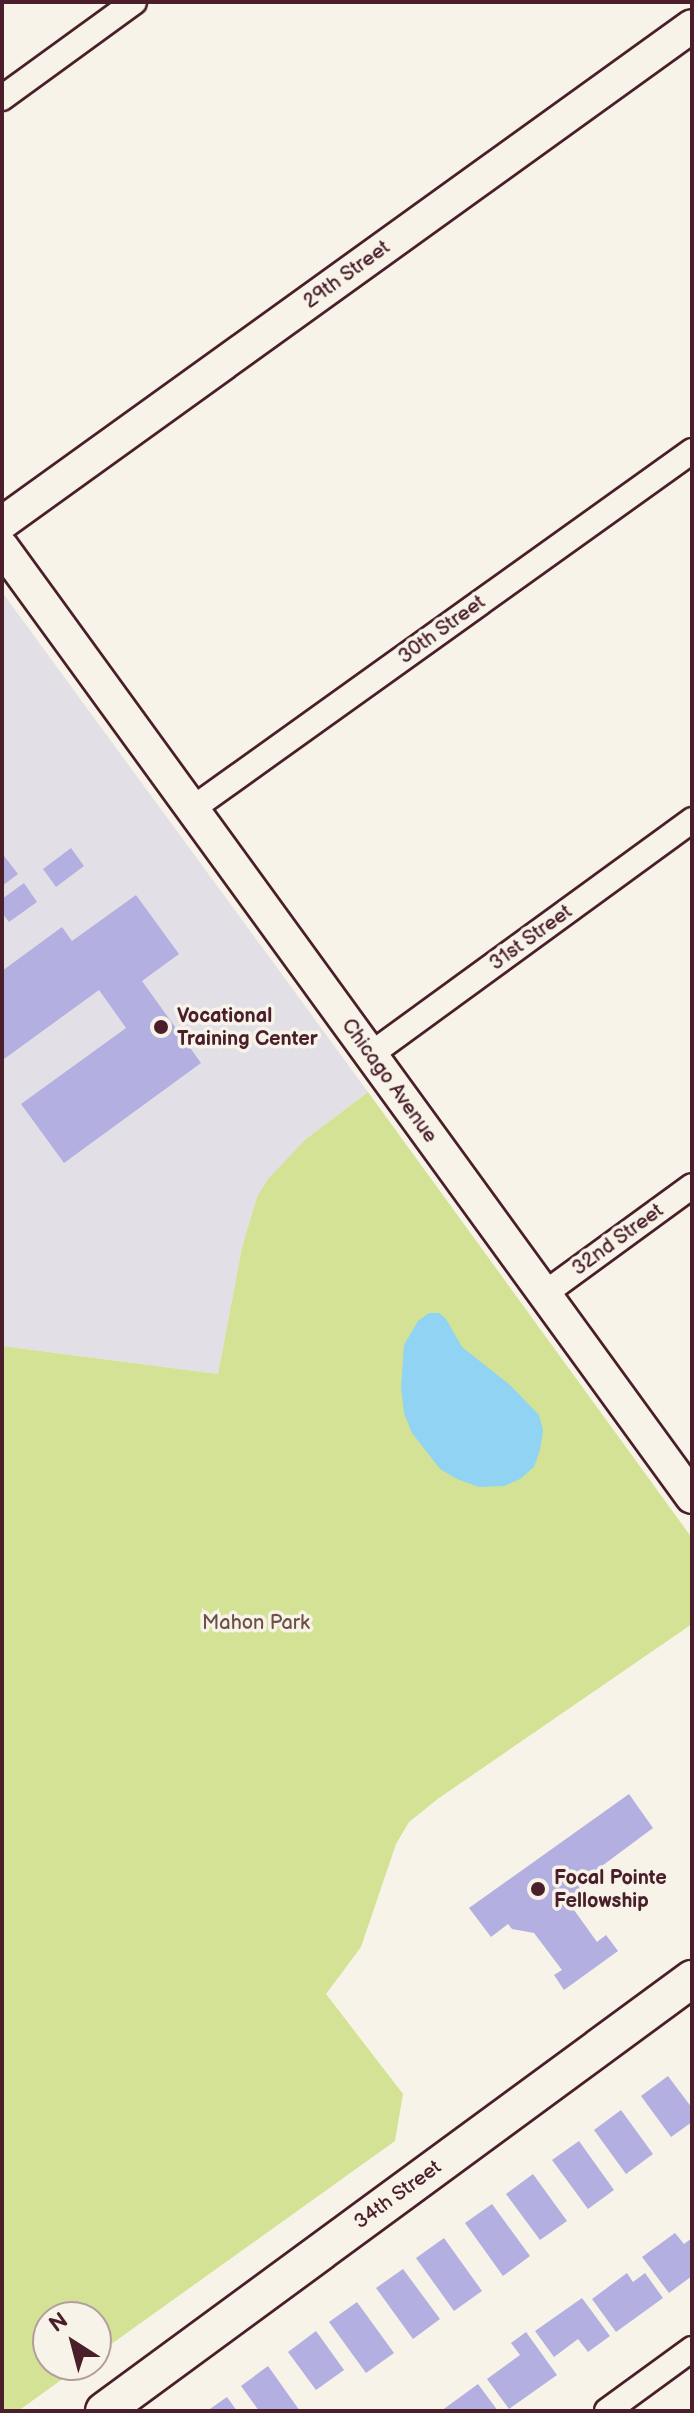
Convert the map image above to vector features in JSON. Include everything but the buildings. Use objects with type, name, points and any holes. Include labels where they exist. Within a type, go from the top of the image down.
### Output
[{"type":"main road","name":"34th Street","points":[[104,2411],[692,1979]]},
{"type":"street","points":[[2,98],[134,2]]},
{"type":"street","name":"29th Street","points":[[2,523],[692,26]]},
{"type":"street","name":"30th Street","points":[[192,809],[692,451]]},
{"type":"street","name":"Chicago Avenue","points":[[2,547],[692,1497]]},
{"type":"street","name":"31st Street","points":[[370,1055],[692,820]]},
{"type":"street","name":"32nd Street","points":[[544,1294],[692,1186]]},
{"type":"street","points":[[607,2411],[692,2349]]},
{"type":"shaded area","name":"Vocational Training Center","points":[[2,592],[368,1092],[306,1139],[257,1197],[242,1247],[218,1374],[2,1346]]},
{"type":"green space","name":"Mahon Park","points":[[368,1092],[692,1538],[692,1624],[439,1798],[409,1822],[396,1844],[361,1947],[326,1994],[403,2094],[395,2141],[112,2344],[112,2301],[32,2301],[32,2381],[60,2381],[18,2411],[2,2411],[2,1346],[218,1374],[242,1247],[257,1197],[268,1179],[306,1139]]},
{"type":"water","points":[[429,1313],[439,1313],[446,1319],[462,1347],[510,1385],[539,1415],[543,1430],[540,1450],[534,1467],[520,1479],[504,1486],[479,1487],[457,1479],[440,1469],[412,1433],[404,1413],[401,1387],[404,1345],[418,1321]]},
{"type":"place","name":"Vocational Training Center","points":[[161,1027]]},
{"type":"place","name":"Focal Pointe Fellowship","points":[[538,1889]]}]
